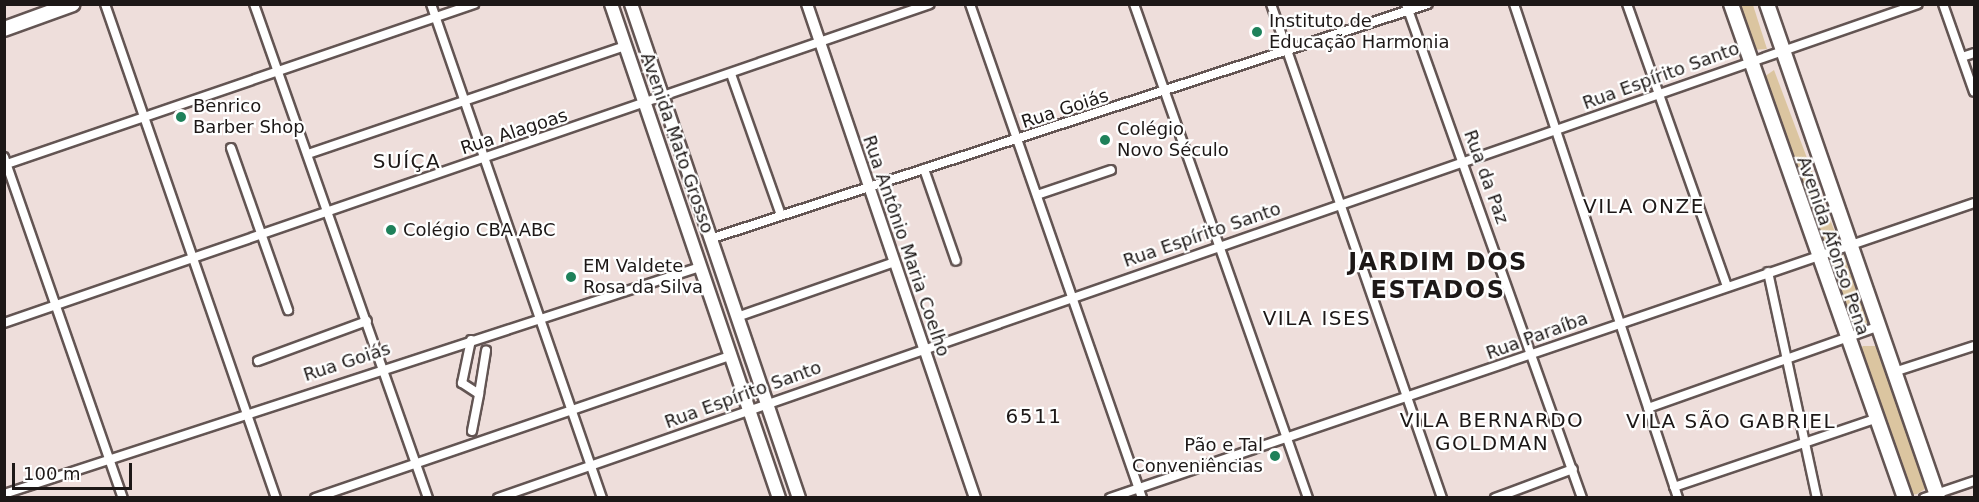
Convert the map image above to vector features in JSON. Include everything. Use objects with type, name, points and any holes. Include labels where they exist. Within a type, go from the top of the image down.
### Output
[{"type":"main road","points":[[4,20],[46,4]]},
{"type":"main road","points":[[4,30],[73,4]]},
{"type":"main road","name":"Avenida Mato Grosso","points":[[611,4],[779,498]]},
{"type":"main road","name":"Avenida Mato Grosso","points":[[631,4],[799,498]]},
{"type":"main road","name":"Avenida Afonso Pena","points":[[1731,4],[1749,62],[1846,338],[1905,498]]},
{"type":"main road","name":"Avenida Afonso Pena","points":[[1767,4],[1879,326],[1933,496]]},
{"type":"main road","points":[[625,45],[641,35]]},
{"type":"main road","points":[[690,235],[712,244],[699,263]]},
{"type":"street","points":[[105,4],[196,259],[276,498]]},
{"type":"street","points":[[254,4],[418,463],[428,498]]},
{"type":"street","points":[[431,4],[602,498]]},
{"type":"street","points":[[123,498],[5,162],[474,4]]},
{"type":"street","name":"Rua Antônio Maria Coelho","points":[[807,4],[975,498]]},
{"type":"street","name":"Rua Alagoas","points":[[4,323],[196,259],[328,211],[647,105],[930,4]]},
{"type":"street","points":[[970,4],[1142,498]]},
{"type":"street","points":[[1134,4],[1218,249],[1308,498]]},
{"type":"street","points":[[1271,4],[1442,498]]},
{"type":"street","name":"Rua Goiás","points":[[712,244],[781,215],[867,186],[1018,142],[1407,8],[1428,4]]},
{"type":"street","points":[[1514,4],[1558,130],[1678,498]]},
{"type":"street","points":[[1627,4],[1726,286]]},
{"type":"street","name":"Rua Espírito Santo","points":[[498,498],[750,412],[924,347],[1218,249],[1918,4]]},
{"type":"street","points":[[1943,4],[1974,92]]},
{"type":"street","name":"Rua da Paz","points":[[1407,8],[1582,498]]},
{"type":"street","points":[[308,154],[625,45]]},
{"type":"street","points":[[1962,57],[1974,53]]},
{"type":"street","points":[[731,74],[781,215]]},
{"type":"street","points":[[231,148],[288,310]]},
{"type":"street","points":[[924,169],[956,261]]},
{"type":"street","points":[[1037,195],[1111,170]]},
{"type":"street","name":"Rua Paraíba","points":[[1110,498],[1408,399],[1726,286],[1974,203]]},
{"type":"street","points":[[737,317],[895,262]]},
{"type":"street","name":"Rua Goiás","points":[[4,494],[699,263]]},
{"type":"street","points":[[1768,272],[1817,498]]},
{"type":"street","points":[[258,361],[367,321]]},
{"type":"street","points":[[1648,408],[1879,326]]},
{"type":"street","points":[[471,340],[462,383],[479,394]]},
{"type":"street","points":[[1894,372],[1974,346]]},
{"type":"street","points":[[472,431],[486,351]]},
{"type":"street","points":[[315,498],[730,356]]},
{"type":"street","points":[[1674,487],[1875,419]]},
{"type":"street","points":[[1495,498],[1573,469]]},
{"type":"street","points":[[1933,496],[1974,481]]},
{"type":"shaded area","points":[[1735,5],[1753,5],[1767,49],[1752,50]]},
{"type":"shaded area","points":[[1774,70],[1869,323],[1852,330],[1761,79]]},
{"type":"shaded area","points":[[1863,346],[1878,346],[1925,489],[1917,494],[1908,495],[1857,352]]},
{"type":"place","name":"Instituto de Educação Harmonia","points":[[1257,32]]},
{"type":"place","name":"Benrico Barber Shop","points":[[181,117]]},
{"type":"place","name":"Colégio Novo Século","points":[[1105,140]]},
{"type":"place","name":"Colégio CBA ABC","points":[[391,230]]},
{"type":"place","name":"EM Valdete Rosa da Silva","points":[[571,277]]},
{"type":"place","name":"Pão e Tal Conveniências","points":[[1275,456]]},
{"type":"district","name":"SUÍÇA","points":[[407,161]]},
{"type":"district","name":"VILA ONZE","points":[[1644,206]]},
{"type":"district","name":"JARDIM DOS ESTADOS","points":[[1438,277]]},
{"type":"district","name":"VILA ISES","points":[[1317,318]]},
{"type":"district","name":"6511","points":[[1034,416]]},
{"type":"district","name":"VILA SÃO GABRIEL","points":[[1731,421]]},
{"type":"district","name":"VILA BERNARDO GOLDMAN","points":[[1492,432]]}]
